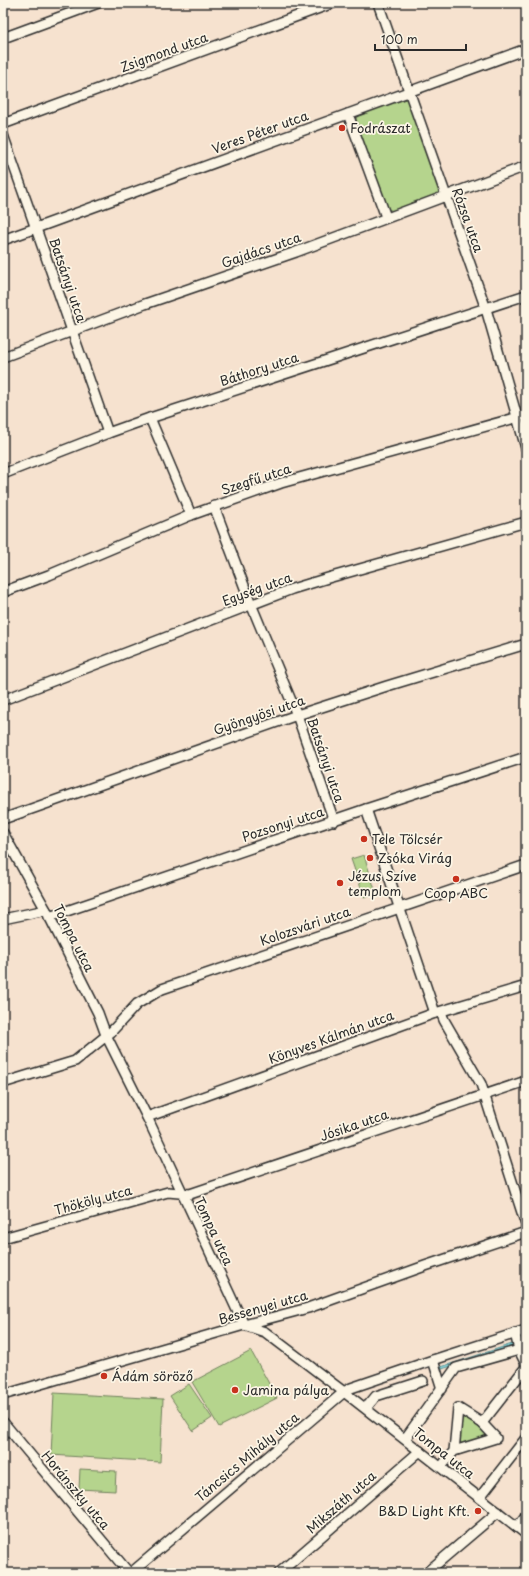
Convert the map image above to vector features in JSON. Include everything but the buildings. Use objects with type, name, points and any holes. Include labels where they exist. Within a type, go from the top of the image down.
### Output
[{"type":"street","points":[[3,38],[98,3]]},
{"type":"street","name":"Zsigmond utca","points":[[3,124],[333,3]]},
{"type":"street","name":"Rózsa utca","points":[[378,3],[410,91],[522,416],[526,448]]},
{"type":"street","name":"Veres Péter utca","points":[[3,240],[526,49]]},
{"type":"street","points":[[348,114],[386,217]]},
{"type":"street","name":"Batsányi utca","points":[[3,135],[108,433]]},
{"type":"street","name":"Gajdács utca","points":[[3,357],[145,304],[296,252],[386,217],[526,166]]},
{"type":"street","name":"Báthory utca","points":[[3,474],[150,418],[526,296]]},
{"type":"street","name":"Szegfű utca","points":[[3,592],[49,576],[214,506],[282,483],[522,416]]},
{"type":"street","points":[[150,418],[191,515]]},
{"type":"street","name":"Batsányi utca","points":[[214,506],[251,604],[297,715],[334,821]]},
{"type":"street","name":"Egység utca","points":[[3,700],[251,604],[328,578],[526,522]]},
{"type":"street","name":"Gyöngyösi utca","points":[[3,819],[297,715],[526,644]]},
{"type":"street","name":"Pozsonyi utca","points":[[3,919],[48,914],[526,757]]},
{"type":"street","points":[[366,809],[399,908],[438,1013],[444,1020],[481,1084],[526,1225]]},
{"type":"street","name":"Tompa utca","points":[[3,833],[48,914],[98,1014],[106,1035],[186,1193],[244,1325],[265,1332],[366,1408],[526,1534]]},
{"type":"street","name":"Kolozsvári utca","points":[[3,1083],[75,1061],[106,1035],[137,1004],[162,989],[526,866]]},
{"type":"street","name":"Könyves Kálmán utca","points":[[147,1117],[438,1013],[526,986]]},
{"type":"street","name":"Jósika utca","points":[[186,1193],[300,1158],[484,1094],[526,1081]]},
{"type":"street","name":"Thököly utca","points":[[3,1238],[168,1192],[186,1193]]},
{"type":"street","name":"Bessenyei utca","points":[[3,1395],[244,1325],[308,1308],[526,1232]]},
{"type":"street","name":"Táncsics Mihály utca","points":[[130,1573],[344,1392],[351,1388],[432,1360],[526,1330]]},
{"type":"street","points":[[482,1423],[526,1366],[519,1350],[515,1333]]},
{"type":"street","points":[[405,1439],[456,1368],[519,1350]]},
{"type":"street","points":[[432,1360],[442,1389]]},
{"type":"street","points":[[366,1408],[376,1396],[423,1381]]},
{"type":"street","points":[[441,1467],[454,1451],[496,1438],[482,1423],[458,1408],[454,1451]]},
{"type":"street","name":"Horánszky utca","points":[[3,1422],[130,1573]]},
{"type":"street","points":[[480,1497],[526,1438]]},
{"type":"street","name":"Mikszáth utca","points":[[279,1573],[420,1451]]},
{"type":"street","points":[[426,1573],[498,1512]]},
{"type":"street","points":[[517,1527],[526,1516]]},
{"type":"green space","points":[[402,97],[407,98],[410,102],[441,191],[439,195],[394,211],[387,209],[355,122],[358,114]]},
{"type":"green space","points":[[364,855],[376,893],[364,897],[351,859]]},
{"type":"green space","name":"Jamina pálya","points":[[251,1351],[277,1398],[219,1427],[192,1382]]},
{"type":"green space","points":[[189,1384],[212,1418],[193,1431],[170,1396]]},
{"type":"green space","points":[[54,1393],[163,1399],[160,1462],[51,1455]]},
{"type":"green space","points":[[467,1416],[487,1432],[486,1440],[457,1448],[460,1419]]},
{"type":"green space","points":[[80,1469],[116,1471],[115,1491],[79,1489]]},
{"type":"water","points":[[512,1344],[513,1346],[442,1369],[441,1367]]},
{"type":"place","name":"Fodrászat","points":[[342,128]]},
{"type":"place","name":"Tele Tölcsér","points":[[364,839]]},
{"type":"place","name":"Zsóka Virág","points":[[370,858]]},
{"type":"place","name":"Coop ABC","points":[[456,879]]},
{"type":"place","name":"Jézus Szíve templom","points":[[340,883]]},
{"type":"place","name":"Ádám söröző","points":[[104,1376]]},
{"type":"place","name":"Jamina pálya","points":[[235,1390]]},
{"type":"place","name":"B&D Light Kft.","points":[[478,1511]]}]
